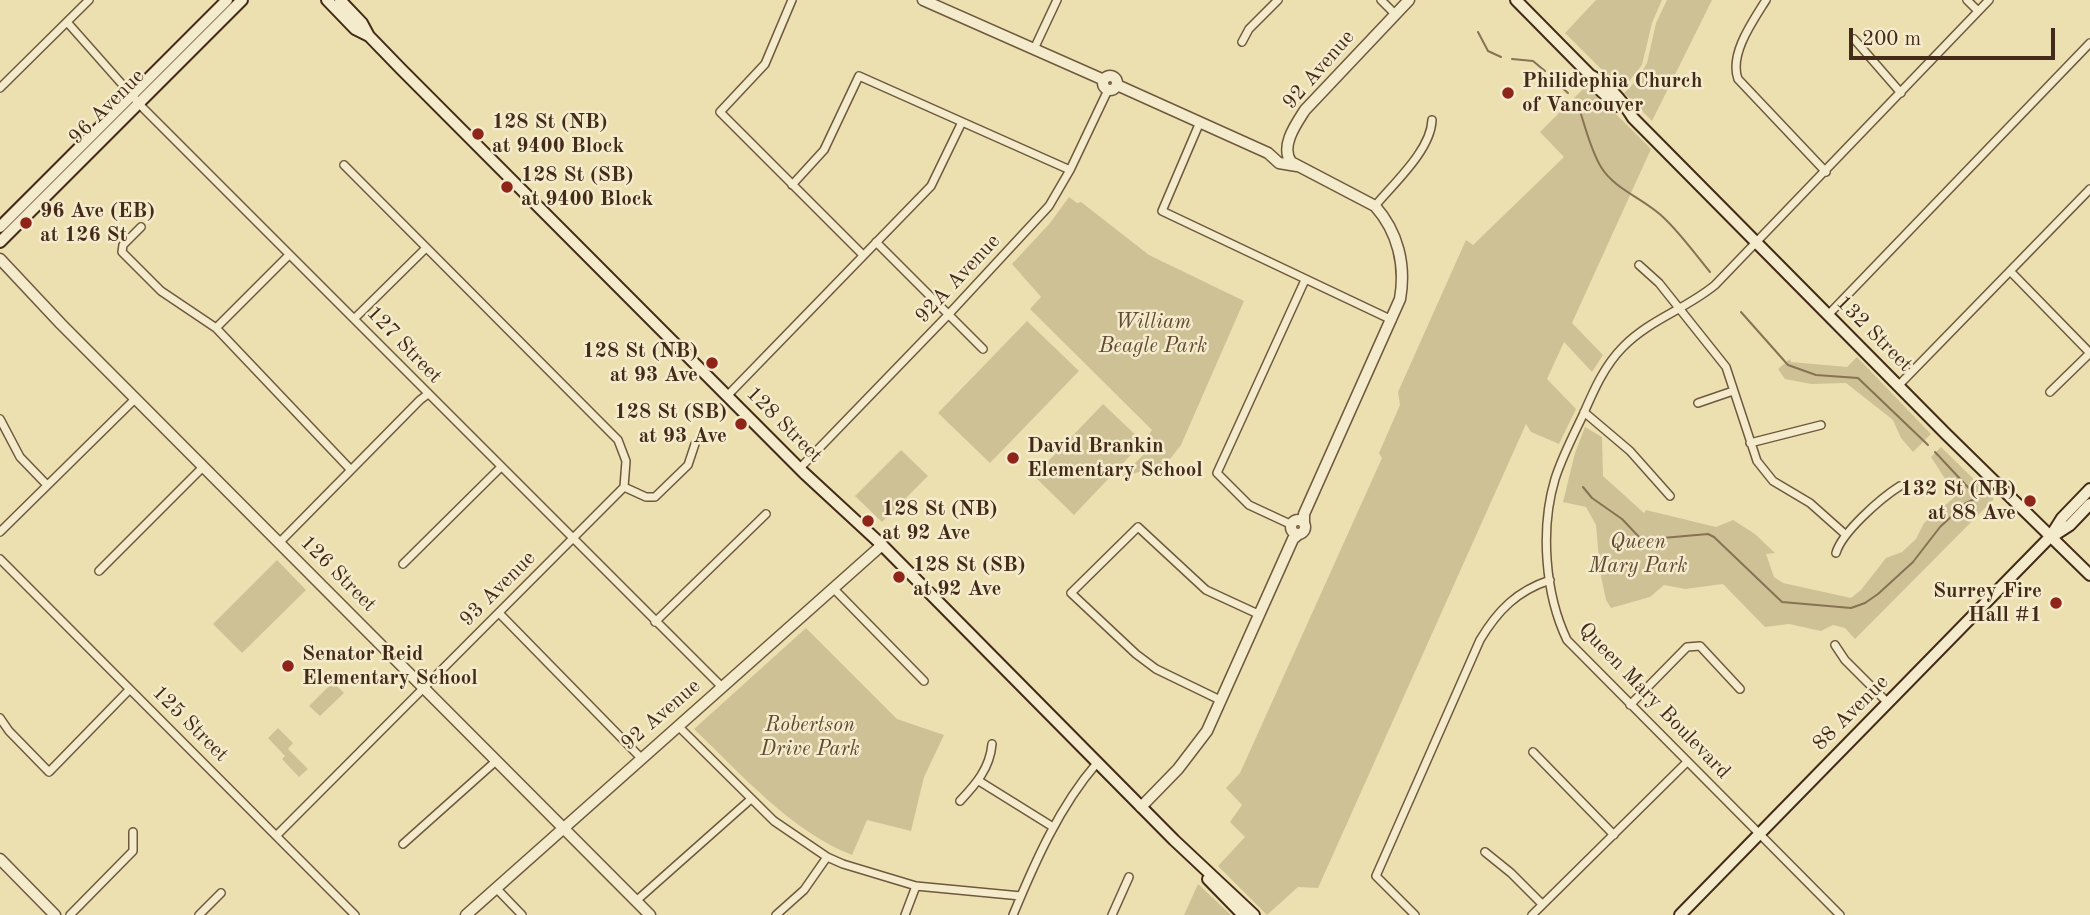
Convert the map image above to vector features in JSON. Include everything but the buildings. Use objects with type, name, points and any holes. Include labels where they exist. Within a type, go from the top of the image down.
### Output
[{"type":"main road","name":"96 Avenue","points":[[0,242],[226,0]]},
{"type":"main road","name":"96 Avenue","points":[[0,226],[242,0]]},
{"type":"main road","name":"128 Street","points":[[327,0],[355,29],[369,36]]},
{"type":"main road","name":"128 Street","points":[[340,0],[362,23],[369,36],[727,396],[882,545],[1174,840],[1254,915]]},
{"type":"main road","name":"132 Street","points":[[1516,0],[1590,75],[1603,82],[1625,105],[1633,118],[1898,386],[2090,575]]},
{"type":"main road","name":"88 Avenue","points":[[1680,915],[2050,537],[2062,518],[2090,489]]},
{"type":"main road","name":"88 Avenue","points":[[2050,537],[2070,525],[2090,504]]},
{"type":"main road","name":"128 Street","points":[[1174,840],[1243,915]]},
{"type":"street","points":[[0,88],[89,0]]},
{"type":"street","points":[[792,0],[763,67],[719,112],[863,256]]},
{"type":"street","points":[[923,0],[1110,85],[1279,155],[1375,206],[1390,227],[1401,256],[1402,287],[1392,320],[1207,731],[1141,807]]},
{"type":"street","points":[[1034,49],[1057,0]]},
{"type":"street","points":[[1242,42],[1249,29],[1278,0]]},
{"type":"street","points":[[1381,0],[1395,14]]},
{"type":"street","name":"92 Avenue","points":[[1279,155],[1298,121],[1316,97],[1409,0]]},
{"type":"street","points":[[1766,0],[1737,58],[1735,70],[1738,79],[1826,172]]},
{"type":"street","points":[[1967,0],[1978,11]]},
{"type":"street","name":"Queen Mary Boulevard","points":[[1840,915],[1567,640],[1557,616],[1550,580],[1547,546],[1550,502],[1555,479],[1584,412],[1605,369],[1622,348],[1650,325],[1715,285],[1989,0]]},
{"type":"street","name":"127 Street","points":[[67,22],[135,99],[355,318],[500,468],[722,687]]},
{"type":"street","points":[[1853,39],[1901,93]]},
{"type":"street","points":[[1828,314],[2090,43]]},
{"type":"street","points":[[792,185],[824,149],[859,76],[1070,170]]},
{"type":"street","name":"92A Avenue","points":[[800,468],[1035,223],[1070,170],[1110,85]]},
{"type":"street","points":[[1375,206],[1432,134],[1432,120]]},
{"type":"street","points":[[727,396],[932,186],[962,122]]},
{"type":"street","points":[[1200,122],[1161,211],[1392,320]]},
{"type":"street","points":[[344,165],[618,440],[626,461],[624,487],[646,497],[655,497],[688,465],[695,444]]},
{"type":"street","points":[[1898,386],[2090,189]]},
{"type":"street","points":[[141,228],[123,245],[122,252],[162,291],[216,328],[350,469]]},
{"type":"street","points":[[876,242],[983,349]]},
{"type":"street","points":[[355,318],[426,248]]},
{"type":"street","points":[[216,328],[289,255]]},
{"type":"street","name":"126 Street","points":[[0,259],[135,399],[650,915]]},
{"type":"street","points":[[1639,265],[1659,283],[1726,367],[1757,461],[1773,481],[1810,503],[1846,535]]},
{"type":"street","points":[[2010,271],[2090,353],[2050,392]]},
{"type":"street","points":[[1297,527],[1249,505],[1217,473],[1305,280]]},
{"type":"street","points":[[1698,403],[1733,391]]},
{"type":"street","points":[[279,543],[350,469],[428,394]]},
{"type":"street","points":[[0,532],[135,399]]},
{"type":"street","points":[[1584,412],[1630,451],[1670,496]]},
{"type":"street","points":[[0,419],[20,457],[47,485]]},
{"type":"street","points":[[1751,443],[1821,425]]},
{"type":"street","points":[[99,571],[203,467]]},
{"type":"street","points":[[403,564],[500,468]]},
{"type":"street","points":[[1836,553],[1839,543],[1846,535],[1888,494],[1900,486]]},
{"type":"street","name":"93 Avenue","points":[[277,835],[624,487]]},
{"type":"street","points":[[655,622],[766,514]]},
{"type":"street","points":[[1220,700],[1146,662],[1071,593],[1139,527],[1189,577],[1206,590],[1258,614]]},
{"type":"street","name":"92 Avenue","points":[[466,915],[882,545]]},
{"type":"street","name":"125 Street","points":[[0,559],[355,915]]},
{"type":"street","points":[[1415,915],[1376,876],[1480,640],[1494,616],[1509,601],[1533,585],[1550,580]]},
{"type":"street","points":[[834,589],[924,681]]},
{"type":"street","points":[[499,613],[641,758]]},
{"type":"street","points":[[1684,637],[1687,647]]},
{"type":"street","points":[[1835,645],[1845,660],[1888,703]]},
{"type":"street","points":[[1630,705],[1687,647],[1700,646],[1740,690]]},
{"type":"street","points":[[0,718],[49,772],[129,690]]},
{"type":"street","points":[[678,726],[787,831],[827,857],[916,886],[1021,896]]},
{"type":"street","points":[[960,801],[979,781],[991,757],[992,744]]},
{"type":"street","points":[[1533,752],[1614,835]]},
{"type":"street","points":[[403,844],[496,761]]},
{"type":"street","points":[[1532,915],[1687,762]]},
{"type":"street","points":[[1013,915],[1053,827],[1097,763]]},
{"type":"street","points":[[979,781],[1053,827]]},
{"type":"street","points":[[636,901],[751,799]]},
{"type":"street","points":[[70,915],[133,851],[133,832]]},
{"type":"street","points":[[1485,852],[1542,904]]},
{"type":"street","points":[[776,915],[804,890],[827,857]]},
{"type":"street","points":[[0,859],[55,915]]},
{"type":"street","points":[[1112,915],[1129,877]]},
{"type":"street","points":[[905,915],[916,886]]},
{"type":"street","points":[[496,888],[522,915]]},
{"type":"street","points":[[200,915],[221,893]]},
{"type":"green space","points":[[1596,0],[1662,0],[1652,23],[1642,65],[1622,90],[1565,33]]},
{"type":"green space","points":[[1667,0],[1712,0],[1652,121],[1624,93],[1637,80],[1647,63],[1656,23]]},
{"type":"green space","points":[[1587,85],[1651,149],[1572,323],[1603,355],[1592,372],[1564,342],[1547,379],[1576,409],[1559,444],[1531,432],[1526,424],[1318,888],[1298,887],[1267,915],[1218,866],[1245,837],[1230,822],[1242,805],[1226,788],[1240,773],[1382,458],[1379,453],[1400,405],[1398,392],[1466,240],[1473,245],[1564,157],[1540,132]]},
{"type":"green space","name":"William Beagle Park","points":[[1069,197],[1077,203],[1081,202],[1149,255],[1244,301],[1181,445],[1167,463],[1120,478],[1153,445],[1146,439],[1152,430],[1030,309],[1041,297],[1012,264],[1050,223]]},
{"type":"green space","points":[[1027,321],[1079,371],[990,463],[938,413]]},
{"type":"green space","points":[[1857,357],[1931,434],[1913,452],[1901,438],[1893,420],[1846,383],[1811,384],[1785,379],[1778,369],[1790,359],[1791,362],[1847,367]]},
{"type":"green space","points":[[1103,404],[1143,442],[1074,515],[1034,476]]},
{"type":"green space","name":"Queen Mary Park","points":[[1585,427],[1602,437],[1603,476],[1644,513],[1646,510],[1716,527],[1733,520],[1755,534],[1775,553],[1766,554],[1774,577],[1783,583],[1851,598],[1861,590],[1886,558],[1902,552],[1916,539],[1924,523],[1956,496],[1931,457],[1941,447],[1994,499],[1855,639],[1845,628],[1833,625],[1821,631],[1789,624],[1765,627],[1723,584],[1685,589],[1664,585],[1650,597],[1611,608],[1606,600],[1600,571],[1596,525],[1586,507],[1563,502],[1575,453]]},
{"type":"green space","points":[[901,450],[928,476],[882,522],[855,496]]},
{"type":"green space","points":[[277,560],[306,590],[242,653],[213,624]]},
{"type":"green space","name":"Robertson Drive Park","points":[[806,628],[897,719],[944,735],[924,777],[911,831],[867,820],[852,855],[808,832],[788,817],[694,729]]},
{"type":"green space","points":[[333,682],[344,693],[320,716],[309,706]]},
{"type":"green space","points":[[278,728],[293,743],[288,749],[308,769],[299,777],[282,759],[285,756],[268,738]]},
{"type":"green space","points":[[1198,884],[1231,915],[1184,915]]},
{"type":"waterway","points":[[1478,32],[1488,51],[1501,57]]},
{"type":"waterway","points":[[1512,59],[1533,61],[1545,71]]},
{"type":"waterway","points":[[1553,80],[1568,93]]},
{"type":"waterway","points":[[1574,100],[1594,153],[1607,175],[1664,218],[1710,272]]},
{"type":"waterway","points":[[1741,312],[1788,365],[1816,375],[1858,378],[1928,445]]},
{"type":"waterway","points":[[1935,452],[1977,497]]},
{"type":"waterway","points":[[1583,487],[1592,498],[1622,519],[1640,538],[1708,534],[1782,602],[1851,608],[1878,594],[1913,562],[1940,527],[1966,503],[1985,494]]},
{"type":"place","name":"Philidephia Church of Vancouver","points":[[1508,93]]},
{"type":"place","name":"128 St (NB) at 9400 Block","points":[[478,134]]},
{"type":"place","name":"128 St (SB) at 9400 Block","points":[[507,187]]},
{"type":"place","name":"96 Ave (EB) at 126 St","points":[[26,223]]},
{"type":"place","name":"128 St (NB) at 93 Ave","points":[[712,363]]},
{"type":"place","name":"128 St (SB) at 93 Ave","points":[[741,424]]},
{"type":"place","name":"David Brankin Elementary School","points":[[1013,458]]},
{"type":"place","name":"132 St (NB) at 88 Ave","points":[[2030,501]]},
{"type":"place","name":"128 St (NB) at 92 Ave","points":[[868,521]]},
{"type":"place","name":"128 St (SB) at 92 Ave","points":[[899,577]]},
{"type":"place","name":"Surrey Fire Hall #1","points":[[2056,603]]},
{"type":"place","name":"Senator Reid Elementary School","points":[[288,666]]}]
